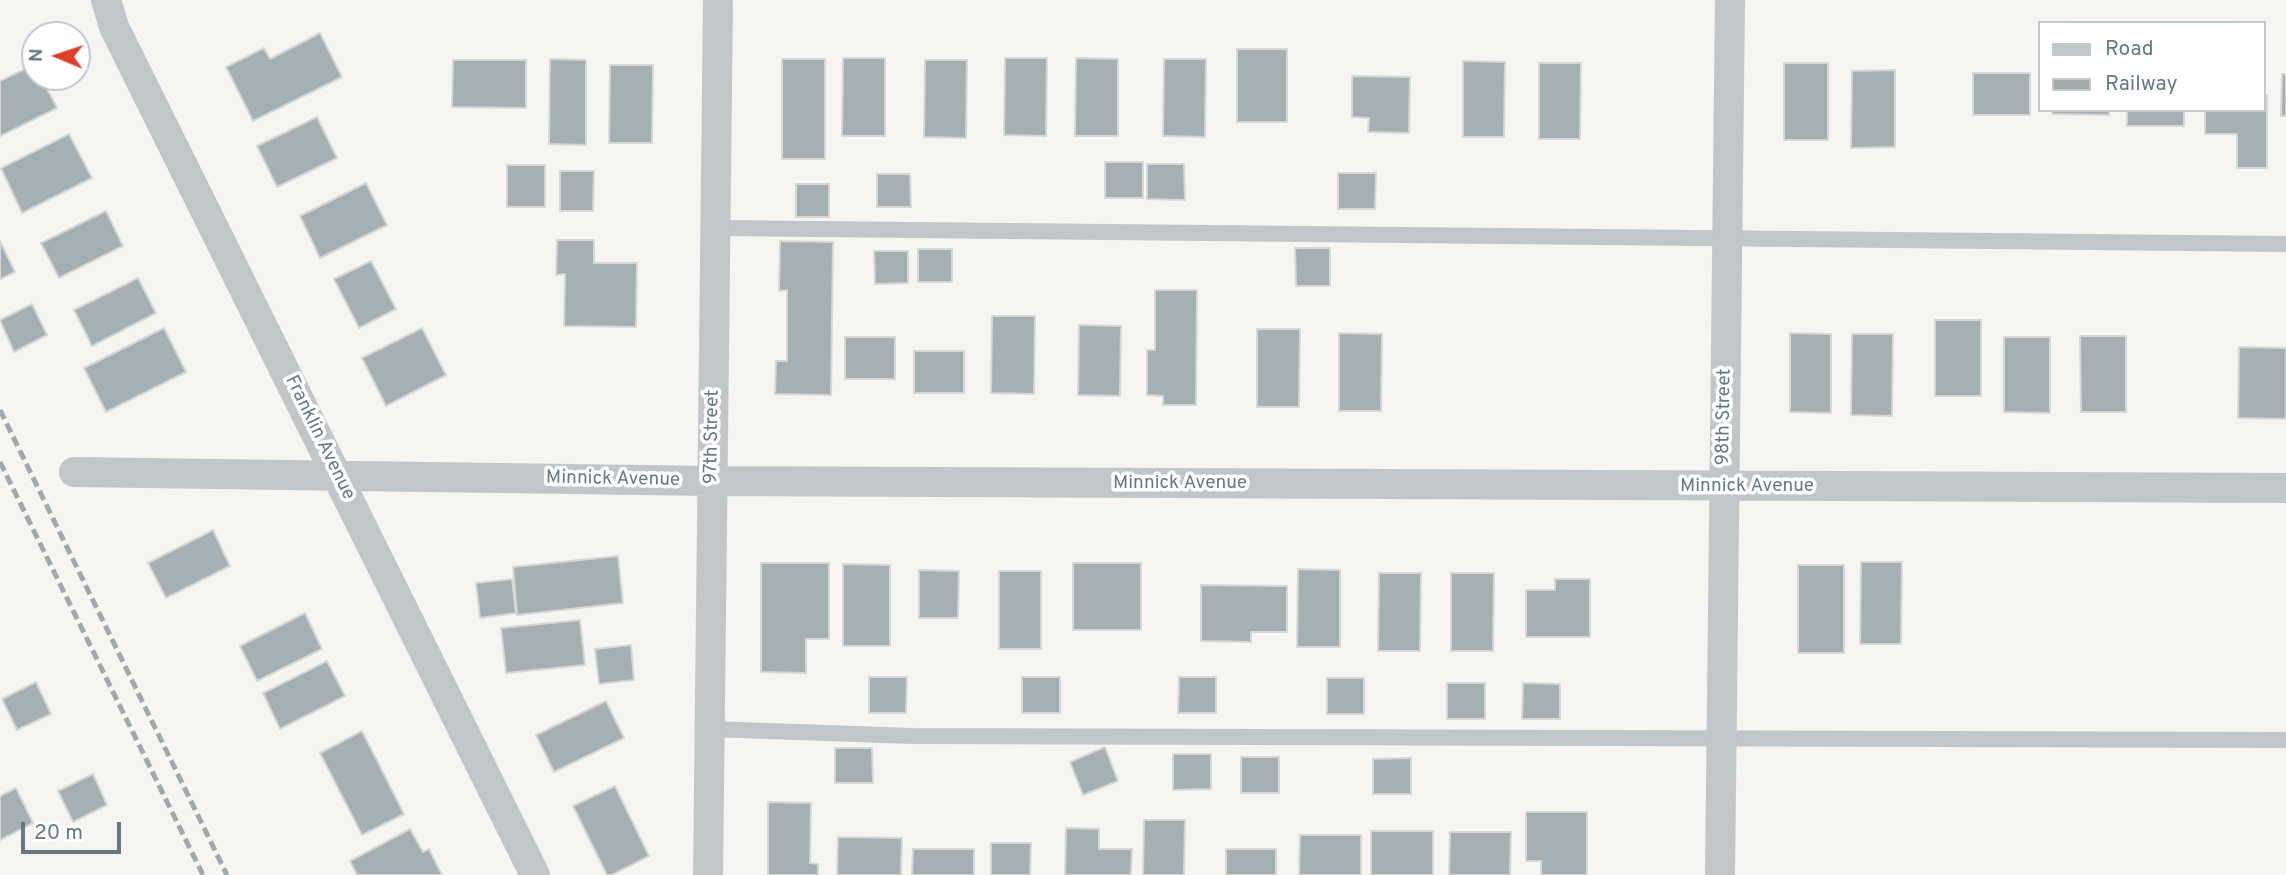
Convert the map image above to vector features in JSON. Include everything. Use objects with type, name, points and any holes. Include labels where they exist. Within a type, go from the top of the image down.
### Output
[{"type":"street","name":"Franklin Avenue","points":[[106,0],[114,27],[535,875]]},
{"type":"street","name":"97th Street","points":[[708,875],[718,0]]},
{"type":"street","name":"98th Street","points":[[1720,875],[1730,0]]},
{"type":"street","name":"Minnick Avenue","points":[[74,472],[712,481],[2286,488]]},
{"type":"lane","points":[[716,228],[2286,244]]},
{"type":"lane","points":[[710,729],[913,736],[2286,740]]},
{"type":"building","points":[[320,33],[342,77],[253,121],[226,67],[264,48],[270,59]]},
{"type":"building","points":[[1237,49],[1287,49],[1287,122],[1237,122]]},
{"type":"building","points":[[843,58],[885,58],[885,136],[842,136]]},
{"type":"building","points":[[1005,58],[1047,58],[1046,136],[1004,135]]},
{"type":"building","points":[[1076,58],[1118,59],[1118,136],[1075,136]]},
{"type":"building","points":[[550,59],[586,60],[586,145],[549,144]]},
{"type":"building","points":[[782,59],[825,59],[825,159],[782,159]]},
{"type":"building","points":[[1164,59],[1206,59],[1205,137],[1163,136]]},
{"type":"building","points":[[453,60],[526,60],[526,108],[452,107]]},
{"type":"building","points":[[925,60],[967,60],[966,138],[924,137]]},
{"type":"building","points":[[1463,61],[1505,62],[1504,137],[1463,137]]},
{"type":"building","points":[[1539,63],[1581,63],[1580,139],[1539,139]]},
{"type":"building","points":[[1784,63],[1828,63],[1828,140],[1784,140]]},
{"type":"building","points":[[610,65],[653,65],[652,143],[609,143]]},
{"type":"building","points":[[1895,70],[1895,147],[1851,148],[1852,71]]},
{"type":"building","points":[[21,71],[21,91],[48,91],[57,108],[0,136],[0,81]]},
{"type":"building","points":[[1973,73],[2030,73],[2030,115],[1973,115]]},
{"type":"building","points":[[2282,74],[2286,74],[2286,116],[2281,116]]},
{"type":"building","points":[[1352,76],[1410,77],[1409,133],[1368,132],[1369,118],[1352,117]]},
{"type":"building","points":[[2267,95],[2267,168],[2237,168],[2237,134],[2205,134],[2205,112],[2265,112]]},
{"type":"building","points":[[2052,112],[2109,112],[2109,115]]},
{"type":"building","points":[[2127,112],[2184,112],[2184,126],[2127,126]]},
{"type":"building","points":[[317,117],[337,158],[277,187],[257,146]]},
{"type":"building","points":[[69,134],[92,178],[22,213],[1,168]]},
{"type":"building","points":[[1105,162],[1143,162],[1143,198],[1105,198]]},
{"type":"building","points":[[1147,164],[1184,164],[1185,200],[1147,199]]},
{"type":"building","points":[[507,165],[545,165],[545,207],[507,207]]},
{"type":"building","points":[[560,171],[594,171],[593,211],[560,211]]},
{"type":"building","points":[[1338,173],[1376,173],[1375,209],[1338,209]]},
{"type":"building","points":[[877,174],[910,174],[911,207],[877,207]]},
{"type":"building","points":[[366,183],[387,225],[320,258],[300,216]]},
{"type":"building","points":[[796,184],[829,184],[829,217],[796,217]]},
{"type":"building","points":[[106,211],[123,246],[59,278],[41,243]]},
{"type":"building","points":[[557,240],[594,240],[594,263],[637,263],[636,327],[564,326],[565,274],[556,275]]},
{"type":"building","points":[[0,241],[15,272],[0,279]]},
{"type":"building","points":[[780,241],[833,242],[831,395],[775,394],[776,361],[787,361],[787,290],[779,291]]},
{"type":"building","points":[[1295,248],[1330,248],[1330,286],[1296,286]]},
{"type":"building","points":[[918,249],[952,249],[952,282],[918,282]]},
{"type":"building","points":[[874,251],[908,251],[908,283],[875,284]]},
{"type":"building","points":[[371,261],[396,309],[359,328],[334,279]]},
{"type":"building","points":[[138,278],[156,313],[92,346],[74,310]]},
{"type":"building","points":[[1155,290],[1197,290],[1196,405],[1163,405],[1163,396],[1147,395],[1147,350],[1155,350]]},
{"type":"building","points":[[32,304],[47,335],[14,352],[0,320]]},
{"type":"building","points":[[992,316],[1035,316],[1034,394],[991,393]]},
{"type":"building","points":[[1935,320],[1981,320],[1981,396],[1935,396]]},
{"type":"building","points":[[1079,325],[1121,326],[1120,396],[1078,395]]},
{"type":"building","points":[[164,328],[186,372],[106,412],[84,368]]},
{"type":"building","points":[[422,328],[446,375],[386,406],[362,358]]},
{"type":"building","points":[[1257,329],[1300,329],[1299,407],[1257,407]]},
{"type":"building","points":[[1339,333],[1382,334],[1381,411],[1339,411]]},
{"type":"building","points":[[1790,333],[1831,334],[1831,413],[1790,412]]},
{"type":"building","points":[[1852,334],[1893,334],[1892,416],[1851,415]]},
{"type":"building","points":[[2080,336],[2126,336],[2126,412],[2081,412]]},
{"type":"building","points":[[845,337],[895,337],[895,379],[845,379]]},
{"type":"building","points":[[2004,337],[2050,337],[2050,413],[2004,412]]},
{"type":"building","points":[[2239,347],[2286,348],[2286,419],[2238,418]]},
{"type":"building","points":[[914,351],[964,351],[964,393],[914,393]]},
{"type":"building","points":[[213,530],[230,566],[166,598],[148,563]]},
{"type":"building","points":[[618,556],[623,603],[517,615],[513,567]]},
{"type":"building","points":[[1861,562],[1902,562],[1901,644],[1860,644]]},
{"type":"building","points":[[761,563],[829,563],[829,639],[806,639],[806,673],[761,672]]},
{"type":"building","points":[[1073,563],[1141,563],[1141,630],[1073,630]]},
{"type":"building","points":[[843,564],[890,565],[890,646],[843,646]]},
{"type":"building","points":[[1798,565],[1844,565],[1844,653],[1798,653]]},
{"type":"building","points":[[1298,569],[1340,570],[1340,647],[1297,647]]},
{"type":"building","points":[[919,570],[959,571],[958,618],[919,618]]},
{"type":"building","points":[[999,571],[1041,571],[1041,649],[999,649]]},
{"type":"building","points":[[1379,573],[1421,573],[1420,651],[1378,651]]},
{"type":"building","points":[[1451,573],[1494,573],[1493,651],[1451,651]]},
{"type":"building","points":[[512,579],[516,613],[480,618],[476,583]]},
{"type":"building","points":[[1555,579],[1590,579],[1590,637],[1526,637],[1526,590],[1555,590]]},
{"type":"building","points":[[1201,585],[1287,586],[1287,632],[1251,632],[1251,642],[1201,641]]},
{"type":"building","points":[[305,613],[322,649],[257,681],[240,646]]},
{"type":"building","points":[[580,620],[585,665],[506,673],[501,628]]},
{"type":"building","points":[[631,645],[634,680],[599,684],[595,649]]},
{"type":"building","points":[[327,661],[345,696],[280,729],[263,693]]},
{"type":"building","points":[[869,677],[907,677],[906,713],[869,713]]},
{"type":"building","points":[[1022,677],[1060,677],[1060,713],[1022,713]]},
{"type":"building","points":[[1179,677],[1216,677],[1216,713],[1178,713]]},
{"type":"building","points":[[1327,678],[1364,678],[1364,714],[1327,714]]},
{"type":"building","points":[[36,682],[51,714],[17,730],[2,699]]},
{"type":"building","points":[[1447,683],[1485,683],[1485,719],[1447,719]]},
{"type":"building","points":[[1523,683],[1560,684],[1560,719],[1522,719]]},
{"type":"building","points":[[606,701],[624,738],[554,772],[536,735]]},
{"type":"building","points":[[362,731],[404,814],[362,835],[320,753]]},
{"type":"building","points":[[1105,747],[1118,781],[1083,795],[1070,762]]},
{"type":"building","points":[[835,748],[872,748],[873,783],[835,783]]},
{"type":"building","points":[[1173,754],[1211,754],[1211,789],[1173,790]]},
{"type":"building","points":[[1241,757],[1279,757],[1279,793],[1241,793]]},
{"type":"building","points":[[1411,758],[1411,794],[1373,794],[1373,759]]},
{"type":"building","points":[[93,774],[107,805],[73,822],[58,791]]},
{"type":"building","points":[[615,786],[649,856],[607,875],[573,806]]},
{"type":"building","points":[[16,788],[33,823],[0,840],[0,796]]},
{"type":"building","points":[[768,802],[811,803],[810,863],[818,864],[818,875],[768,875]]},
{"type":"building","points":[[1526,812],[1587,812],[1587,875],[1541,875],[1541,861],[1526,861]]},
{"type":"building","points":[[1144,820],[1185,820],[1184,875],[1143,875]]},
{"type":"building","points":[[1066,828],[1099,829],[1099,849],[1132,849],[1131,875],[1065,875]]},
{"type":"building","points":[[410,829],[423,852],[429,849],[442,875],[357,875],[350,861]]},
{"type":"building","points":[[1371,831],[1433,831],[1433,875],[1371,875]]},
{"type":"building","points":[[1450,832],[1511,832],[1510,875],[1449,875]]},
{"type":"building","points":[[1300,835],[1361,835],[1361,875],[1299,875]]},
{"type":"building","points":[[838,837],[902,838],[901,875],[837,875]]},
{"type":"building","points":[[991,843],[1031,843],[1030,875],[991,875]]},
{"type":"building","points":[[913,849],[974,849],[974,875],[912,875]]},
{"type":"building","points":[[1226,849],[1276,849],[1276,875],[1226,875]]},
{"type":"railway","points":[[0,410],[227,875]]},
{"type":"railway","points":[[0,462],[203,875]]}]
